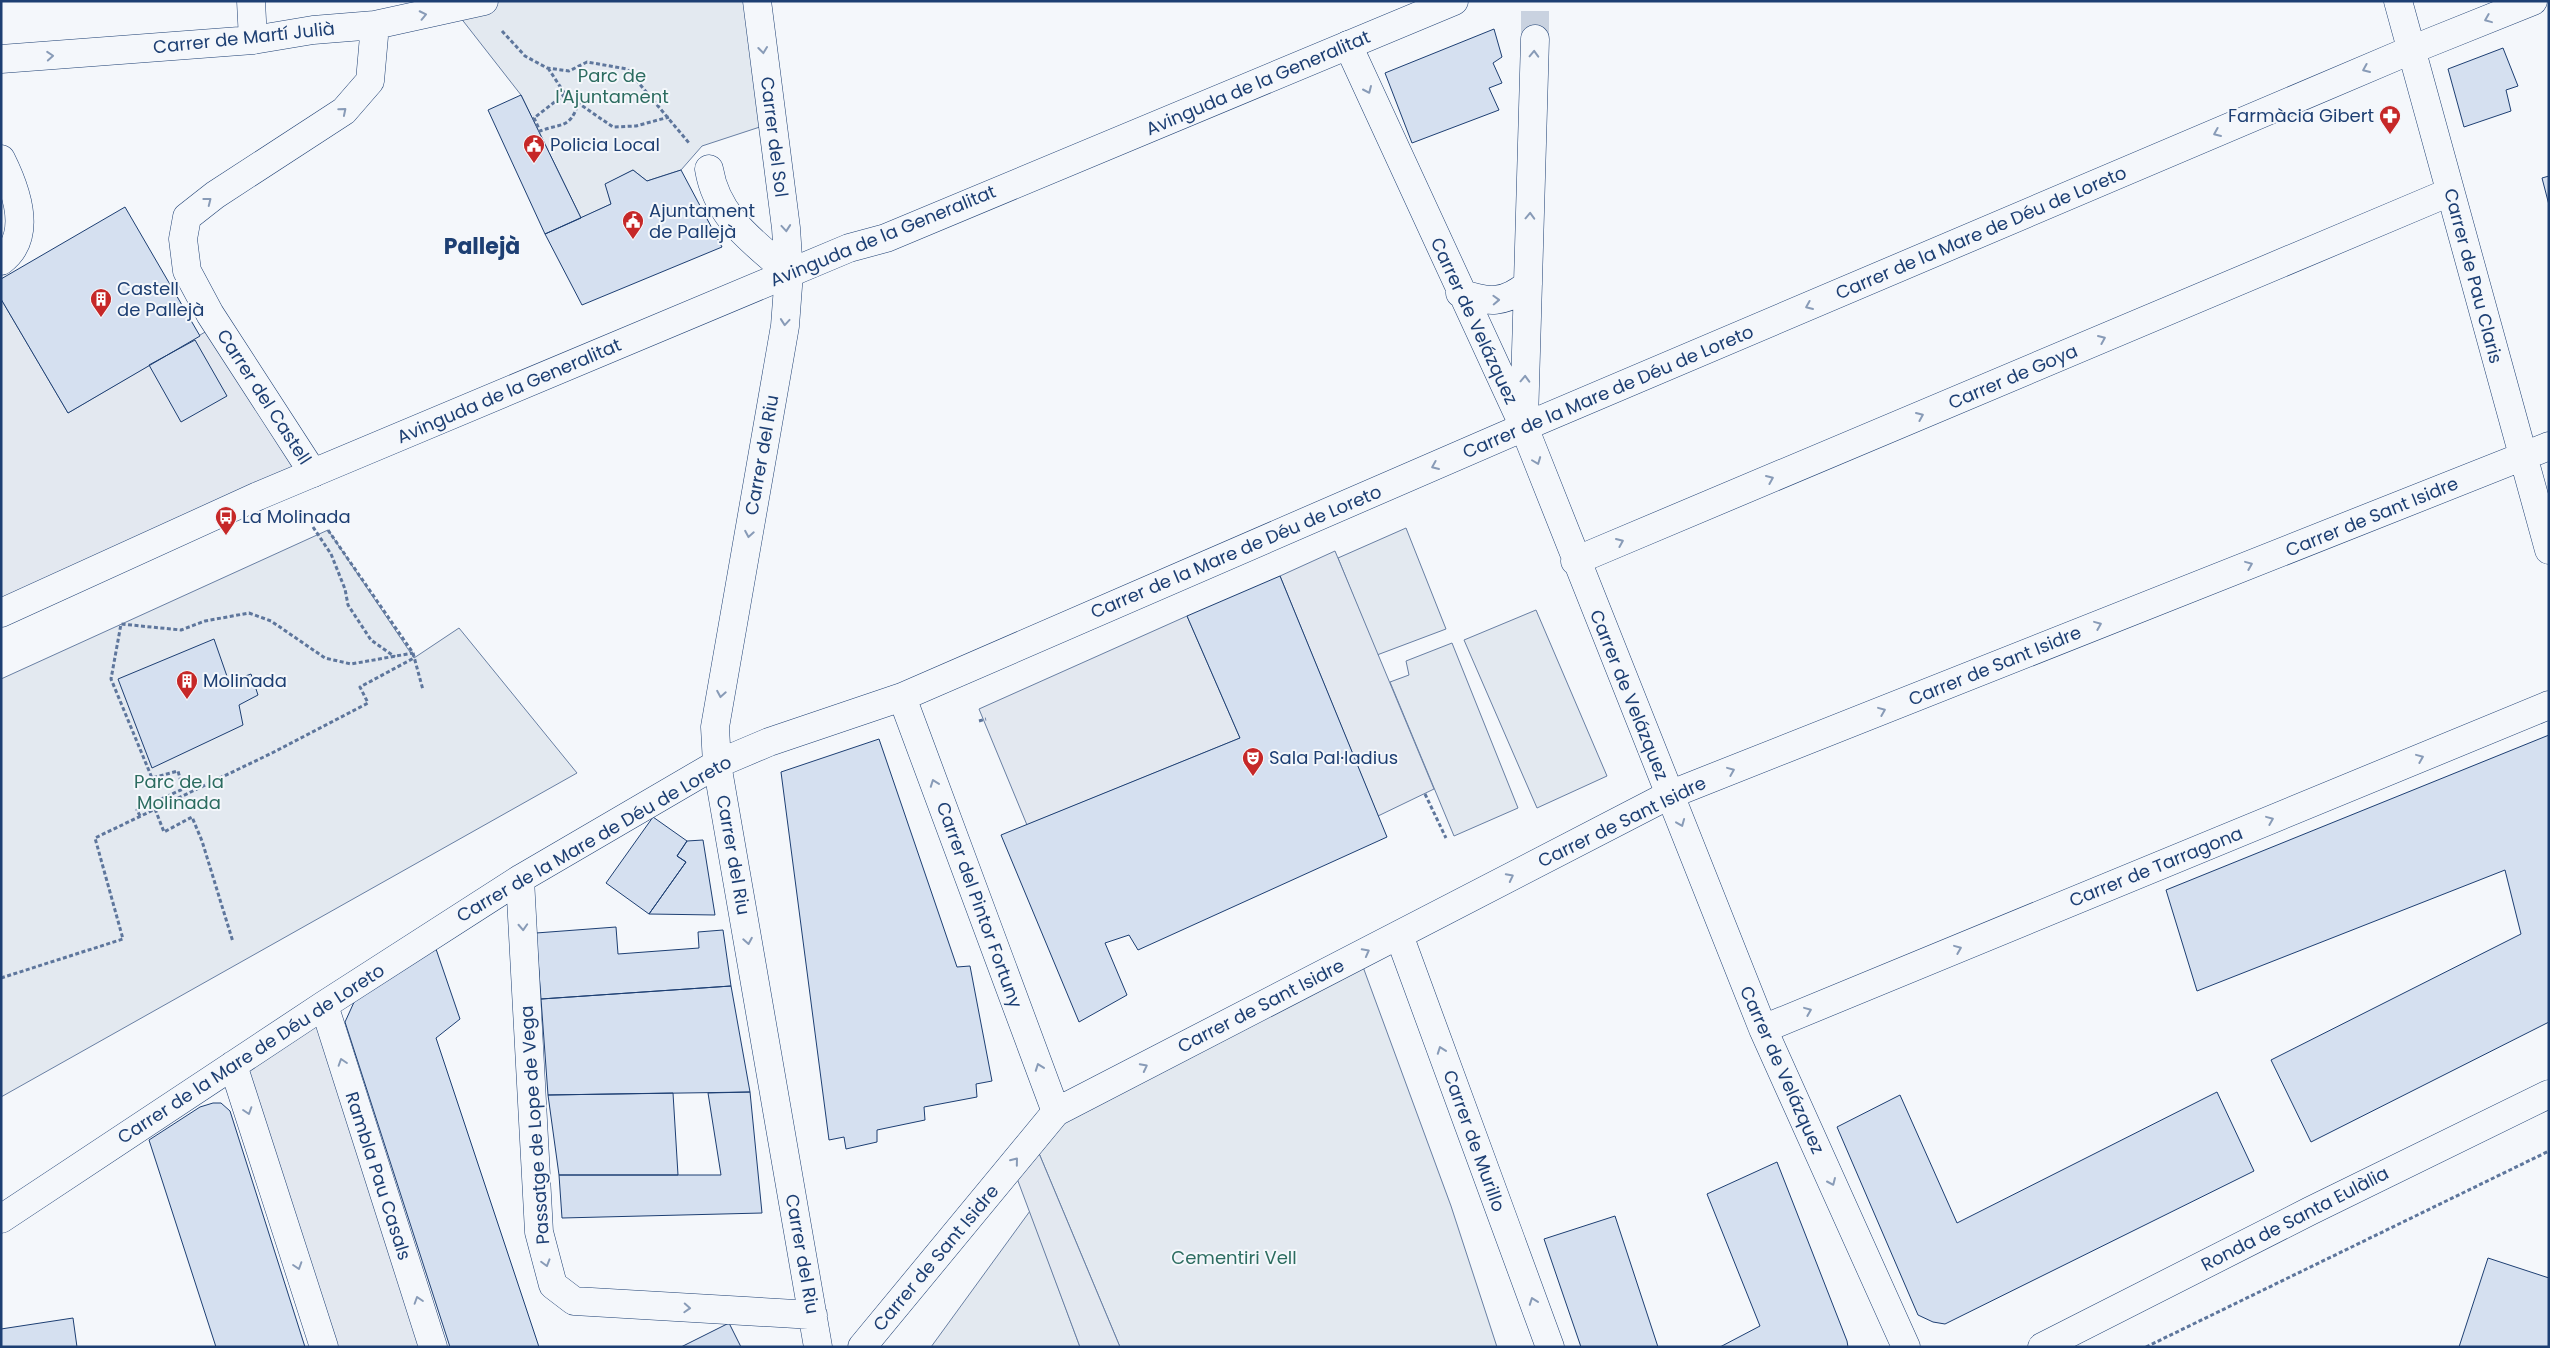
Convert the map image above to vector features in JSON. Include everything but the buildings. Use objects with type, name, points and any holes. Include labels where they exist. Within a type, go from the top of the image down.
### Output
[{"type":"street","points":[[251,1],[253,40]]},
{"type":"street","name":"Carrer del Sol","points":[[757,1],[786,228],[789,273]]},
{"type":"street","name":"Avinguda de la Generalitat","points":[[1,613],[314,473],[849,248],[886,238],[1454,1]]},
{"type":"street","name":"Carrer de Pau Claris","points":[[2398,1],[2549,550]]},
{"type":"street","name":"Carrer de la Mare de Déu de Loreto","points":[[1,1218],[520,878],[717,764],[769,742],[902,697],[1524,427],[2411,50],[2533,1]]},
{"type":"street","name":"Carrer de Martí Julià","points":[[1,59],[253,40],[313,30],[375,26],[482,2]]},
{"type":"street","name":"Carrer del Castell","points":[[314,473],[210,314],[187,271],[183,239],[187,217],[216,195],[344,112],[370,81],[375,26]]},
{"type":"street","points":[[1524,427],[1535,39]]},
{"type":"street","name":"Carrer de Velázquez","points":[[1348,45],[1460,293],[1524,427],[1763,1029],[1906,1347]]},
{"type":"street","points":[[1,158],[14,184],[20,210],[16,240],[9,255],[1,261]]},
{"type":"street","points":[[706,178],[715,213],[730,221],[789,273]]},
{"type":"street","name":"Carrer de Goya","points":[[1576,562],[2450,192]]},
{"type":"street","name":"Carrer del Riu","points":[[789,273],[785,326],[715,727],[717,764],[818,1347]]},
{"type":"street","points":[[1460,293],[1480,300],[1506,299],[1528,284]]},
{"type":"street","name":"Carrer de Sant Isidre","points":[[862,1347],[1056,1112],[1670,795],[2549,446]]},
{"type":"street","name":"Carrer del Pintor Fortuny","points":[[902,697],[1056,1112]]},
{"type":"street","name":"Carrer de Tarragona","points":[[1763,1029],[2549,705]]},
{"type":"street","name":"Passatge de Lope de Vega","points":[[520,878],[539,1232],[553,1285],[574,1301],[812,1315]]},
{"type":"street","name":"Carrer de Murillo","points":[[1399,935],[1550,1347]]},
{"type":"street","name":"Rambla Pau Casals","points":[[324,1005],[433,1347]]},
{"type":"street","points":[[234,1065],[324,1347]]},
{"type":"street","name":"Ronda de Santa Eulàlia","points":[[2042,1347],[2310,1211],[2549,1094]]},
{"type":"path","points":[[482,2],[506,37],[525,56],[548,68],[569,71],[587,62],[627,69],[691,145]]},
{"type":"path","points":[[548,68],[565,94],[613,127],[636,126],[669,117]]},
{"type":"path","points":[[565,94],[534,118],[540,131],[566,124],[573,119],[578,104]]},
{"type":"path","points":[[313,527],[331,554],[345,589],[348,604],[371,640],[395,657]]},
{"type":"path","points":[[328,530],[413,653],[423,690]]},
{"type":"path","points":[[140,816],[137,810],[183,789],[178,771],[152,778],[111,679],[121,624],[180,630],[205,621],[248,613],[271,621],[326,658],[351,664],[413,653]]},
{"type":"path","points":[[1,978],[123,939],[95,838],[272,753],[368,703],[360,687],[414,658]]},
{"type":"path","points":[[979,722],[986,719]]},
{"type":"path","points":[[1425,794],[1446,838]]},
{"type":"path","points":[[155,809],[164,832],[192,817],[202,841],[233,942]]},
{"type":"path","points":[[2146,1347],[2549,1151]]},
{"type":"green space","name":"Parc de l'Ajuntament","points":[[487,1],[757,1],[772,123],[702,146],[681,170],[647,181],[633,170],[606,184],[611,204],[581,218],[521,95],[453,8]]},
{"type":"green space","points":[[1406,528],[1446,629],[1377,655],[1338,558]]},
{"type":"green space","name":"Parc de la Molinada","points":[[328,530],[414,658],[459,628],[577,773],[1,1097],[1,679]]},
{"type":"green space","points":[[1536,610],[1607,776],[1537,808],[1464,640]]},
{"type":"green space","points":[[1452,643],[1518,808],[1454,836],[1390,682],[1409,675],[1406,661]]},
{"type":"green space","name":"Cementiri Vell","points":[[1359,956],[1451,1206],[1497,1347],[1120,1347],[1033,1139]]},
{"type":"green space","points":[[1030,1211],[1080,1347],[931,1347]]},
{"type":"shaded area","points":[[1,299],[68,413],[217,325],[313,473],[1,613]]},
{"type":"shaded area","points":[[1335,551],[1434,789],[1378,816],[1280,576]]},
{"type":"shaded area","points":[[1187,616],[1240,738],[1027,825],[979,709]]},
{"type":"shaded area","points":[[324,1005],[433,1347],[324,1347],[233,1065]]},
{"type":"shaded area","points":[[1033,1139],[1120,1347],[1080,1347],[1012,1165]]},
{"type":"tunnel","points":[[1535,1],[1535,39]]},
{"type":"place","name":"Farmàcia Gibert","points":[[2390,135]]},
{"type":"place","name":"Policia Local","points":[[534,164]]},
{"type":"place","name":"Ajuntament de Pallejà","points":[[633,240]]},
{"type":"place","name":"Castell de Pallejà","points":[[101,318]]},
{"type":"place","name":"La Molinada","points":[[226,536]]},
{"type":"place","name":"Molinada","points":[[187,700]]},
{"type":"place","name":"Sala Pal·ladius","points":[[1253,777]]},
{"type":"district","name":"Pallejà","points":[[482,246]]}]
